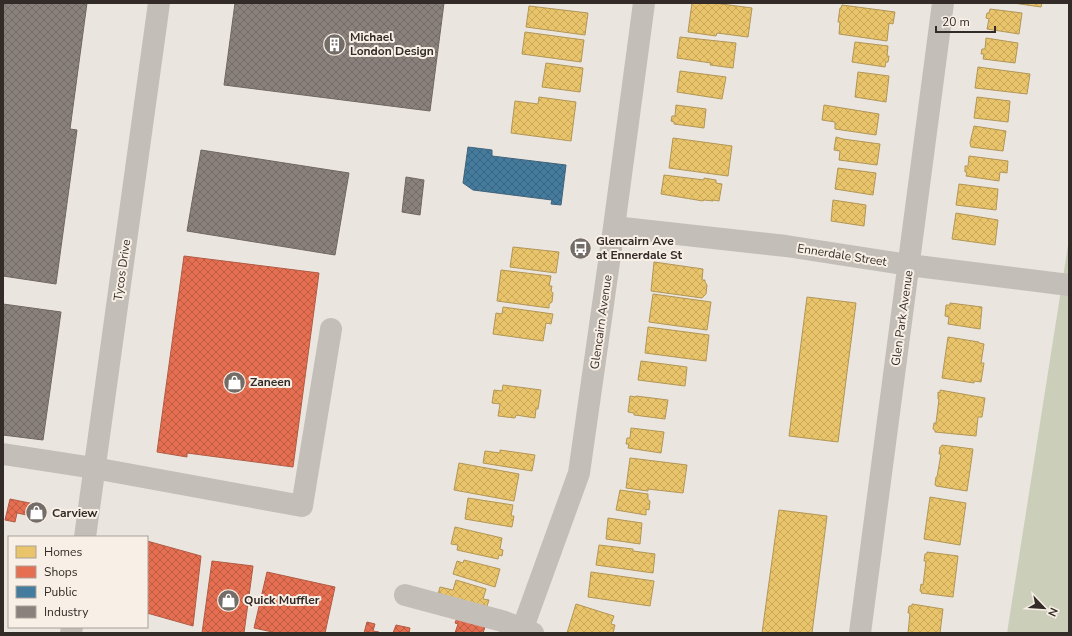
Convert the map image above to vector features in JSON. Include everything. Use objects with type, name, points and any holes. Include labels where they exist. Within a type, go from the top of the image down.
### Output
[{"type":"street","name":"Tycos Drive","points":[[84,536],[159,3]]},
{"type":"street","name":"Glencairn Avenue","points":[[526,632],[579,473],[644,3]]},
{"type":"street","name":"Glen Park Avenue","points":[[860,633],[943,3]]},
{"type":"street","name":"Ennerdale Street","points":[[614,227],[786,246],[909,265],[1069,285]]},
{"type":"street","points":[[3,454],[94,468],[302,506],[332,329]]},
{"type":"street","points":[[406,596],[502,620],[526,632]]},
{"type":"green space","points":[[1069,239],[1069,633],[1007,633]]},
{"type":"building: Homes","points":[[692,3],[714,3],[752,8],[748,37],[717,33],[716,36],[688,32]]},
{"type":"building: Homes","points":[[1013,3],[1042,3],[1041,7]]},
{"type":"building: Homes","points":[[842,5],[895,12],[893,24],[889,23],[887,41],[839,34],[840,22],[838,22],[840,8]]},
{"type":"building: Homes","points":[[529,6],[588,13],[585,35],[526,27]]},
{"type":"building: Homes","points":[[990,9],[1022,13],[1019,34],[987,29],[989,19],[986,18]]},
{"type":"building: Homes","points":[[525,32],[584,40],[581,62],[522,54]]},
{"type":"building: Homes","points":[[680,37],[736,43],[733,68],[677,58]]},
{"type":"building: Homes","points":[[986,38],[1018,43],[1015,63],[983,59],[984,54],[981,54],[982,49],[985,49]]},
{"type":"building: Homes","points":[[855,42],[888,46],[887,56],[889,56],[885,67],[852,62]]},
{"type":"building: Homes","points":[[546,63],[583,68],[580,92],[542,87]]},
{"type":"building: Homes","points":[[978,67],[1030,74],[1027,94],[975,88]]},
{"type":"building: Homes","points":[[680,71],[726,77],[722,99],[677,92]]},
{"type":"building: Homes","points":[[858,72],[889,76],[886,102],[855,97]]},
{"type":"building: Homes","points":[[539,97],[576,102],[571,141],[511,133],[515,101],[538,104]]},
{"type":"building: Homes","points":[[977,97],[1010,101],[1008,122],[974,118]]},
{"type":"building: Homes","points":[[676,105],[706,109],[704,128],[674,124],[674,122],[671,121],[672,116],[675,116]]},
{"type":"building: Homes","points":[[824,105],[879,114],[876,135],[835,129],[835,122],[822,120]]},
{"type":"building: Homes","points":[[974,126],[1006,131],[1003,151],[971,147],[970,143]]},
{"type":"building: Homes","points":[[836,137],[880,144],[877,165],[839,160],[840,151],[834,150]]},
{"type":"building: Homes","points":[[673,138],[732,146],[728,176],[669,168]]},
{"type":"building: Homes","points":[[969,156],[1008,161],[1007,173],[1000,172],[999,181],[966,176],[967,172],[965,172],[965,166],[968,166]]},
{"type":"building: Homes","points":[[838,168],[876,173],[873,195],[835,189]]},
{"type":"building: Homes","points":[[664,175],[716,180],[716,183],[722,184],[719,201],[703,201],[661,194]]},
{"type":"building: Homes","points":[[959,184],[998,189],[996,210],[956,205]]},
{"type":"building: Homes","points":[[833,200],[866,205],[864,226],[831,221]]},
{"type":"building: Homes","points":[[956,213],[998,220],[995,245],[952,239]]},
{"type":"building: Homes","points":[[513,247],[559,252],[556,273],[510,267]]},
{"type":"building: Homes","points":[[654,262],[703,269],[702,280],[705,280],[707,285],[706,294],[702,298],[651,291]]},
{"type":"building: Homes","points":[[501,270],[551,276],[549,286],[552,286],[551,291],[553,293],[552,302],[549,304],[549,308],[497,301]]},
{"type":"building: Homes","points":[[653,294],[711,302],[707,330],[649,322]]},
{"type":"building: Homes","points":[[807,297],[856,303],[838,442],[789,436]]},
{"type":"building: Homes","points":[[950,303],[982,307],[980,329],[948,324],[949,317],[945,316],[946,305],[950,305]]},
{"type":"building: Homes","points":[[503,307],[553,314],[551,324],[546,323],[543,341],[493,334],[496,313],[502,314]]},
{"type":"building: Homes","points":[[648,327],[709,335],[706,361],[645,353]]},
{"type":"building: Homes","points":[[948,337],[984,344],[981,363],[984,363],[981,382],[974,381],[974,383],[942,378]]},
{"type":"building: Homes","points":[[641,361],[687,367],[685,386],[638,380]]},
{"type":"building: Homes","points":[[503,385],[541,390],[535,418],[516,415],[515,418],[498,416],[500,404],[492,403],[494,390],[502,391]]},
{"type":"building: Homes","points":[[940,390],[985,398],[982,417],[978,417],[976,436],[935,432],[933,429],[934,423],[936,423],[939,399],[938,392],[940,393]]},
{"type":"building: Homes","points":[[630,396],[668,400],[665,419],[634,415],[634,413],[628,412]]},
{"type":"building: Homes","points":[[631,428],[664,432],[661,453],[628,448],[629,444],[626,444],[627,438],[630,438]]},
{"type":"building: Homes","points":[[942,445],[973,449],[967,491],[935,485],[941,454],[939,454],[940,447]]},
{"type":"building: Homes","points":[[500,450],[535,455],[532,471],[483,463],[485,451],[500,453]]},
{"type":"building: Homes","points":[[630,458],[687,465],[683,493],[626,488]]},
{"type":"building: Homes","points":[[459,463],[519,474],[514,501],[454,490]]},
{"type":"building: Homes","points":[[620,490],[648,494],[648,500],[650,501],[649,510],[646,509],[646,515],[616,510]]},
{"type":"building: Homes","points":[[930,497],[966,503],[960,545],[924,539]]},
{"type":"building: Homes","points":[[468,498],[513,505],[511,516],[514,516],[512,527],[465,519]]},
{"type":"building: Homes","points":[[779,510],[827,516],[812,633],[762,633]]},
{"type":"building: Homes","points":[[608,518],[642,523],[640,544],[606,539]]},
{"type":"building: Homes","points":[[455,527],[502,538],[500,549],[503,550],[502,556],[499,555],[498,559],[457,550],[458,545],[451,544]]},
{"type":"building: Homes","points":[[599,545],[633,549],[633,551],[655,554],[653,573],[596,565]]},
{"type":"building: Homes","points":[[927,552],[958,556],[953,597],[921,593],[921,584],[923,585],[926,561],[924,561],[925,554],[927,554]]},
{"type":"building: Homes","points":[[464,560],[500,569],[495,587],[453,574],[457,561],[463,563]]},
{"type":"building: Homes","points":[[591,572],[654,581],[650,606],[588,597]]},
{"type":"building: Homes","points":[[456,580],[486,589],[483,599],[489,600],[485,612],[437,598],[440,587],[453,590]]},
{"type":"building: Homes","points":[[576,604],[614,616],[611,624],[615,625],[613,633],[567,633]]},
{"type":"building: Homes","points":[[912,604],[943,609],[940,633],[908,633],[910,613],[908,613],[909,606],[912,606]]},
{"type":"building: Shops","name":"Zaneen","points":[[184,256],[319,273],[293,467],[187,453],[187,457],[157,452]]},
{"type":"building: Shops","points":[[10,499],[44,506],[41,518],[17,513],[15,522],[5,520]]},
{"type":"building: Shops","points":[[148,541],[201,556],[193,626],[148,613]]},
{"type":"building: Shops","name":"Quick Muffler","points":[[212,561],[253,566],[244,633],[202,633]]},
{"type":"building: Shops","points":[[267,572],[335,587],[325,633],[277,633],[254,628]]},
{"type":"building: Shops","points":[[457,618],[485,627],[483,633],[455,633],[458,624],[455,623]]},
{"type":"building: Shops","points":[[367,622],[375,624],[373,631],[379,633],[364,633]]},
{"type":"building: Shops","points":[[396,625],[410,628],[409,633],[393,633]]},
{"type":"building: Public","points":[[468,147],[492,150],[492,156],[566,165],[561,205],[551,204],[552,200],[473,190],[463,183]]},
{"type":"building: Industry","points":[[3,3],[87,3],[70,129],[77,130],[56,284],[3,276]]},
{"type":"building: Industry","name":"Michael London Design","points":[[235,3],[444,3],[430,111],[224,85]]},
{"type":"building: Industry","points":[[201,150],[349,173],[335,255],[187,231]]},
{"type":"building: Industry","points":[[406,177],[424,180],[420,215],[402,212]]},
{"type":"building: Industry","points":[[3,304],[61,312],[43,440],[3,435]]},
{"type":"place","name":"Michael London Design","points":[[334,44]]},
{"type":"place","name":"Glencairn Ave at Ennerdale St","points":[[581,248]]},
{"type":"place","name":"Zaneen","points":[[235,382]]},
{"type":"place","name":"Carview","points":[[37,513]]},
{"type":"place","name":"Quick Muffler","points":[[228,600]]}]
